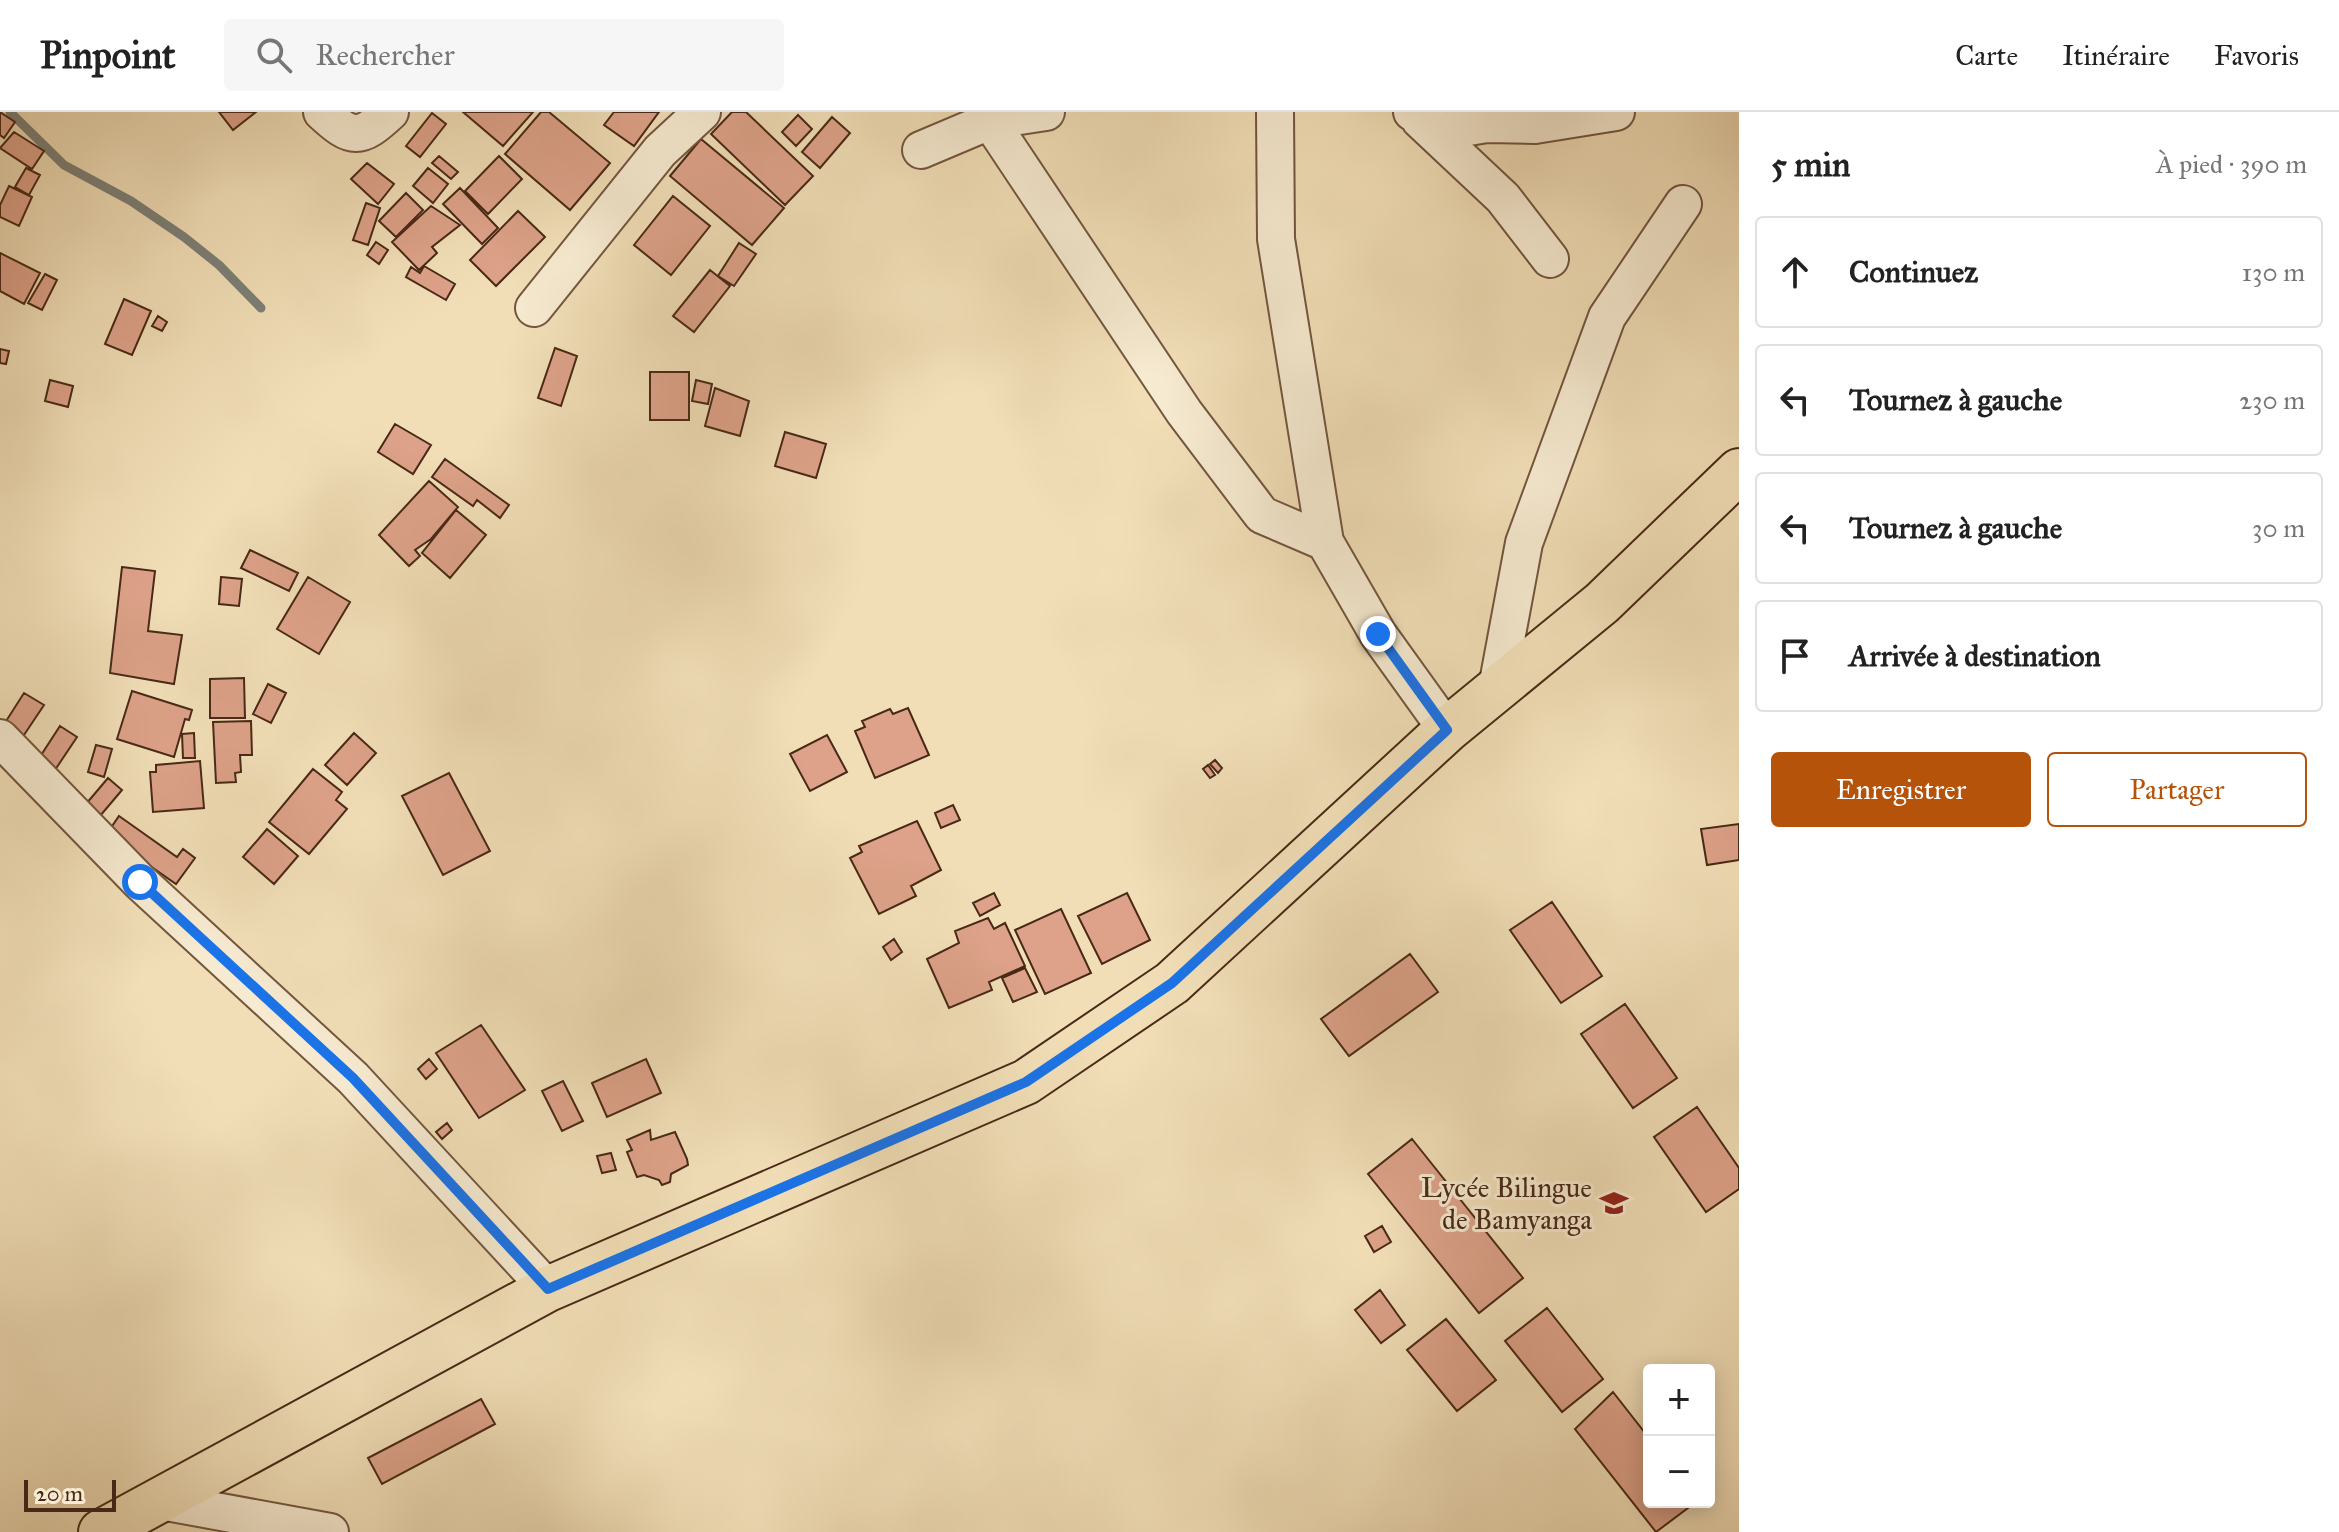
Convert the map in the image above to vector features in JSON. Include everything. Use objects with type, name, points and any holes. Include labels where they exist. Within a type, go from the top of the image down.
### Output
[{"type":"main road","points":[[101,1532],[548,1289],[1026,1082],[1172,983],[1447,730],[1602,603],[1736,477]]},
{"type":"street","points":[[322,112],[340,129],[352,134],[368,132],[390,112]]},
{"type":"street","points":[[534,308],[660,151],[702,112]]},
{"type":"street","points":[[921,150],[988,116],[1046,112]]},
{"type":"street","points":[[1275,112],[1276,239],[1325,542],[1378,634],[1447,730]]},
{"type":"street","points":[[1412,112],[1444,131],[1487,124],[1535,125],[1616,112]]},
{"type":"street","points":[[1412,112],[1503,198],[1550,259]]},
{"type":"street","points":[[988,116],[1184,412],[1262,515],[1325,542]]},
{"type":"street","points":[[1497,688],[1524,543],[1607,317],[1683,204]]},
{"type":"street","points":[[0,738],[140,882],[353,1078],[548,1289]]},
{"type":"street","points":[[161,1501],[330,1532]]},
{"type":"building","points":[[0,112],[15,122],[4,138],[0,135]]},
{"type":"building","points":[[219,112],[256,112],[233,130]]},
{"type":"building","points":[[463,112],[533,112],[503,146]]},
{"type":"building","points":[[541,112],[549,112],[610,163],[570,210],[505,154]]},
{"type":"building","points":[[614,112],[659,112],[634,146],[604,125]]},
{"type":"building","points":[[732,112],[746,112],[813,176],[785,205],[711,134]]},
{"type":"building","points":[[432,113],[446,124],[420,157],[406,146]]},
{"type":"building","points":[[798,115],[812,129],[796,146],[782,132]]},
{"type":"building","points":[[832,117],[850,133],[820,168],[802,152]]},
{"type":"building","points":[[14,132],[44,151],[32,169],[0,148]]},
{"type":"building","points":[[701,139],[784,208],[752,245],[670,176]]},
{"type":"building","points":[[439,156],[458,172],[451,179],[432,163]]},
{"type":"building","points":[[499,156],[522,179],[488,214],[465,191]]},
{"type":"building","points":[[367,163],[394,184],[378,204],[351,179]]},
{"type":"building","points":[[26,168],[40,175],[29,195],[15,187]]},
{"type":"building","points":[[428,168],[448,184],[433,203],[413,186]]},
{"type":"building","points":[[9,186],[32,197],[19,226],[0,217],[0,205]]},
{"type":"building","points":[[460,188],[498,228],[482,244],[443,204]]},
{"type":"building","points":[[406,193],[423,210],[396,237],[379,221]]},
{"type":"building","points":[[673,196],[710,226],[671,275],[634,245]]},
{"type":"building","points":[[366,203],[380,208],[368,245],[353,240]]},
{"type":"building","points":[[431,206],[460,225],[432,247],[437,253],[419,270],[392,242]]},
{"type":"building","points":[[518,211],[545,237],[496,286],[470,260]]},
{"type":"building","points":[[376,242],[388,250],[379,264],[367,255]]},
{"type":"building","points":[[739,243],[756,254],[734,286],[718,276]]},
{"type":"building","points":[[0,253],[40,273],[24,304],[0,291]]},
{"type":"building","points":[[424,266],[455,284],[446,300],[406,277],[411,267],[420,273]]},
{"type":"building","points":[[710,270],[730,286],[694,332],[673,316]]},
{"type":"building","points":[[45,274],[57,280],[42,310],[28,303]]},
{"type":"building","points":[[124,299],[151,311],[132,355],[105,344]]},
{"type":"building","points":[[158,316],[167,322],[162,331],[152,326]]},
{"type":"building","points":[[555,348],[577,356],[561,406],[538,398]]},
{"type":"building","points":[[0,349],[9,351],[6,364],[0,363]]},
{"type":"building","points":[[650,372],[689,372],[689,420],[650,420]]},
{"type":"building","points":[[50,380],[73,386],[68,407],[45,401]]},
{"type":"building","points":[[696,380],[712,384],[708,404],[692,401]]},
{"type":"building","points":[[715,388],[749,401],[740,436],[705,426]]},
{"type":"building","points":[[395,424],[431,445],[413,474],[378,452]]},
{"type":"building","points":[[785,432],[826,444],[816,478],[775,466]]},
{"type":"building","points":[[445,459],[509,505],[500,518],[477,500],[473,506],[432,477]]},
{"type":"building","points":[[429,481],[458,507],[431,539],[415,550],[420,556],[409,566],[379,535]]},
{"type":"building","points":[[456,510],[486,535],[450,578],[422,553]]},
{"type":"building","points":[[250,550],[298,573],[289,591],[241,568]]},
{"type":"building","points":[[122,567],[155,571],[148,631],[182,635],[174,684],[110,673]]},
{"type":"building","points":[[221,577],[242,579],[239,606],[219,604]]},
{"type":"building","points":[[308,577],[350,602],[319,654],[277,629]]},
{"type":"building","points":[[244,678],[245,718],[210,718],[210,679]]},
{"type":"building","points":[[268,684],[286,693],[271,723],[253,714]]},
{"type":"building","points":[[132,691],[192,710],[189,720],[185,719],[174,757],[117,739]]},
{"type":"building","points":[[24,693],[44,705],[20,741],[1,729]]},
{"type":"building","points":[[908,708],[929,755],[875,778],[855,731],[865,727],[862,721],[890,709],[893,714]]},
{"type":"building","points":[[251,721],[252,755],[240,755],[241,772],[235,773],[236,782],[216,783],[213,722]]},
{"type":"building","points":[[60,726],[77,737],[53,773],[36,763]]},
{"type":"building","points":[[194,733],[195,758],[183,758],[182,734]]},
{"type":"building","points":[[354,733],[376,753],[347,785],[325,765]]},
{"type":"building","points":[[827,735],[847,772],[810,791],[790,754]]},
{"type":"building","points":[[96,745],[112,749],[104,777],[88,772]]},
{"type":"building","points":[[1215,760],[1222,768],[1218,773],[1210,764]]},
{"type":"building","points":[[200,761],[204,808],[153,812],[150,772],[156,772],[156,765]]},
{"type":"building","points":[[1208,765],[1215,775],[1210,778],[1203,769]]},
{"type":"building","points":[[313,769],[342,792],[336,800],[347,809],[309,854],[269,822]]},
{"type":"building","points":[[449,773],[490,851],[443,875],[402,796]]},
{"type":"building","points":[[108,778],[122,790],[100,816],[86,804]]},
{"type":"building","points":[[953,805],[960,820],[941,828],[935,813]]},
{"type":"building","points":[[119,816],[177,857],[183,849],[195,858],[176,884],[106,835]]},
{"type":"building","points":[[917,821],[941,870],[911,886],[916,896],[879,914],[850,858],[862,852],[859,846]]},
{"type":"building","points":[[1739,824],[1739,860],[1707,865],[1701,829]]},
{"type":"building","points":[[267,829],[298,856],[274,884],[243,857]]},
{"type":"building","points":[[994,893],[1000,905],[980,916],[973,903]]},
{"type":"building","points":[[1127,893],[1150,940],[1102,964],[1078,916]]},
{"type":"building","points":[[1552,902],[1602,976],[1561,1003],[1510,930]]},
{"type":"building","points":[[1061,909],[1091,973],[1045,994],[1015,930]]},
{"type":"building","points":[[988,918],[994,929],[1005,923],[1025,966],[989,982],[992,990],[949,1008],[927,959],[959,943],[955,931]]},
{"type":"building","points":[[894,939],[902,952],[891,960],[883,947]]},
{"type":"building","points":[[1410,954],[1438,992],[1349,1056],[1321,1019]]},
{"type":"building","points":[[1025,968],[1037,992],[1013,1002],[1002,978]]},
{"type":"building","points":[[1625,1004],[1677,1078],[1633,1108],[1581,1034]]},
{"type":"building","points":[[481,1025],[525,1090],[479,1118],[436,1053]]},
{"type":"building","points":[[429,1059],[437,1069],[426,1079],[418,1069]]},
{"type":"building","points":[[646,1059],[661,1093],[607,1117],[592,1083]]},
{"type":"building","points":[[563,1081],[583,1121],[562,1131],[542,1091]]},
{"type":"building","points":[[1697,1107],[1739,1168],[1739,1189],[1706,1212],[1654,1137]]},
{"type":"building","points":[[447,1123],[452,1130],[442,1139],[436,1132]]},
{"type":"building","points":[[650,1130],[651,1140],[675,1132],[687,1159],[688,1165],[671,1174],[670,1182],[662,1185],[659,1180],[644,1175],[637,1177],[627,1152],[632,1150],[627,1140]]},
{"type":"building","points":[[1412,1139],[1523,1278],[1479,1313],[1368,1174]]},
{"type":"building","points":[[611,1153],[616,1170],[602,1173],[597,1156]]},
{"type":"building","points":[[1382,1226],[1391,1242],[1374,1252],[1365,1236]]},
{"type":"building","points":[[1380,1290],[1405,1325],[1381,1343],[1355,1310]]},
{"type":"building","points":[[1547,1308],[1603,1379],[1562,1412],[1505,1341]]},
{"type":"building","points":[[1446,1319],[1496,1380],[1457,1411],[1407,1350]]},
{"type":"building","points":[[1613,1392],[1643,1430],[1643,1508],[1688,1508],[1656,1532],[1575,1429]]},
{"type":"building","points":[[481,1399],[495,1424],[382,1484],[368,1458]]},
{"type":"waterway","points":[[10,112],[64,165],[131,201],[184,237],[219,265],[261,308]]},
{"type":"place","name":"Lycée Bilingue de Bamyanga","points":[[1614,1203]]},
{"type":"route","points":[[140,882],[353,1078],[548,1289],[1026,1082],[1172,983],[1447,730],[1378,634]]}]
